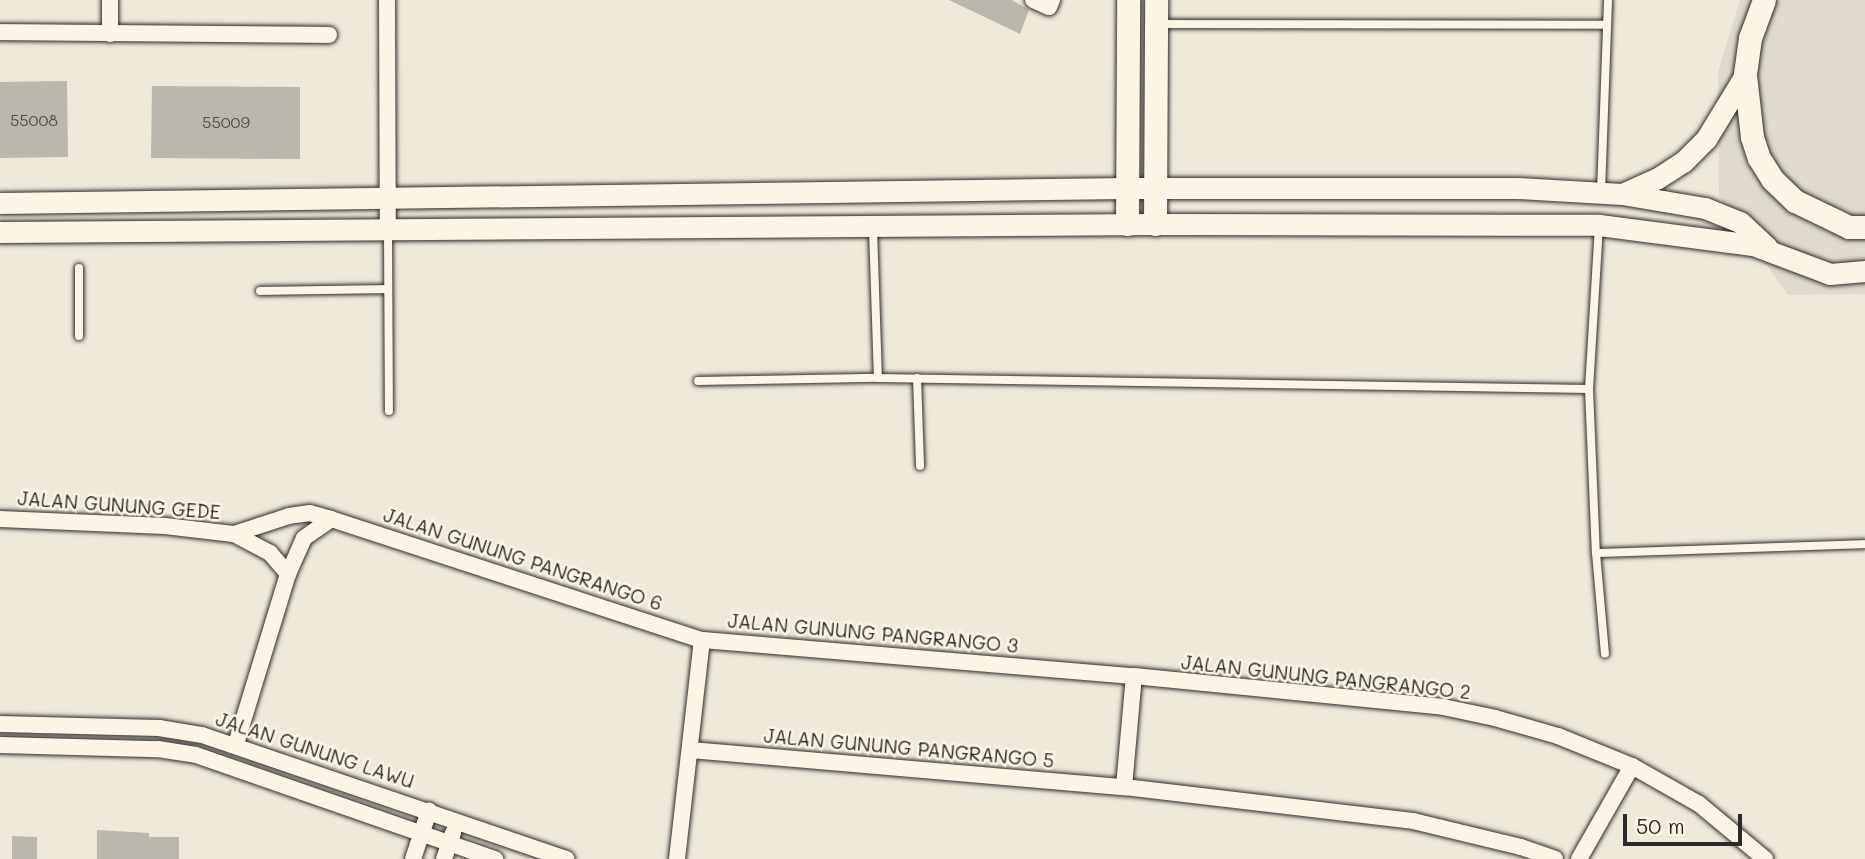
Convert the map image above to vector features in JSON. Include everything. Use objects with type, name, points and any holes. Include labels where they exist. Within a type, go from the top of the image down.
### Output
[{"type":"main road","points":[[1127,224],[1128,0]]},
{"type":"main road","points":[[1155,224],[1156,0]]},
{"type":"main road","points":[[1764,0],[1750,38],[1745,75],[1752,137],[1759,158],[1772,179],[1795,201],[1849,227],[1865,228]]},
{"type":"street","points":[[110,0],[110,34]]},
{"type":"street","points":[[387,0],[390,199],[388,230]]},
{"type":"street","points":[[1033,0],[1049,6],[1052,0]]},
{"type":"street","points":[[0,32],[330,35]]},
{"type":"street","points":[[1611,192],[1658,178],[1683,162],[1706,139],[1745,75]]},
{"type":"street","points":[[0,203],[1126,188],[1517,188],[1611,192],[1720,213],[1740,222],[1769,248],[1817,272],[1839,275],[1865,271]]},
{"type":"street","points":[[0,233],[1127,224],[1599,225],[1697,235],[1769,248]]},
{"type":"street","name":"JALAN GUNUNG PANGRANGO 6","points":[[234,534],[289,516],[310,513],[702,640]]},
{"type":"street","name":"JALAN GUNUNG GEDE","points":[[0,519],[164,526],[234,534]]},
{"type":"street","points":[[236,744],[288,574],[304,538],[331,519]]},
{"type":"street","points":[[234,534],[270,553],[288,574]]},
{"type":"street","name":"JALAN GUNUNG PANGRANGO 3","points":[[677,859],[702,640],[1134,677]]},
{"type":"street","points":[[1134,677],[1124,787],[1413,821],[1521,847],[1555,859]]},
{"type":"street","name":"JALAN GUNUNG PANGRANGO 2","points":[[1134,677],[1443,708],[1495,718],[1558,736],[1632,765],[1699,804],[1765,859]]},
{"type":"street","name":"JALAN GUNUNG LAWU","points":[[0,724],[159,728],[236,744],[566,859]]},
{"type":"street","points":[[0,746],[158,749],[196,755],[421,834],[447,851],[495,859]]},
{"type":"street","name":"JALAN GUNUNG PANGRANGO 5","points":[[690,750],[1124,787]]},
{"type":"street","points":[[1579,859],[1632,765]]},
{"type":"street","points":[[413,859],[429,811]]},
{"type":"street","points":[[447,851],[458,821]]},
{"type":"lane","points":[[1608,0],[1611,192]]},
{"type":"lane","points":[[1156,24],[1607,24]]},
{"type":"lane","points":[[1599,225],[1589,390],[1596,553],[1605,654]]},
{"type":"lane","points":[[873,226],[878,377]]},
{"type":"lane","points":[[388,230],[389,411]]},
{"type":"lane","points":[[79,268],[79,336]]},
{"type":"lane","points":[[260,291],[388,289]]},
{"type":"lane","points":[[698,381],[878,377],[1589,390]]},
{"type":"lane","points":[[917,378],[920,466]]},
{"type":"lane","points":[[1596,553],[1865,544]]},
{"type":"shaded area","points":[[1740,0],[1865,0],[1865,294],[1788,295],[1719,197],[1718,72]]},
{"type":"building","points":[[949,0],[1012,0],[1029,10],[1020,34]]},
{"type":"building","points":[[67,81],[68,157],[0,158],[0,82]]},
{"type":"building","points":[[152,86],[300,87],[300,159],[151,158]]},
{"type":"building","points":[[97,830],[149,833],[149,837],[179,837],[179,859],[97,859]]},
{"type":"building","points":[[12,836],[37,837],[37,859],[12,859]]}]
